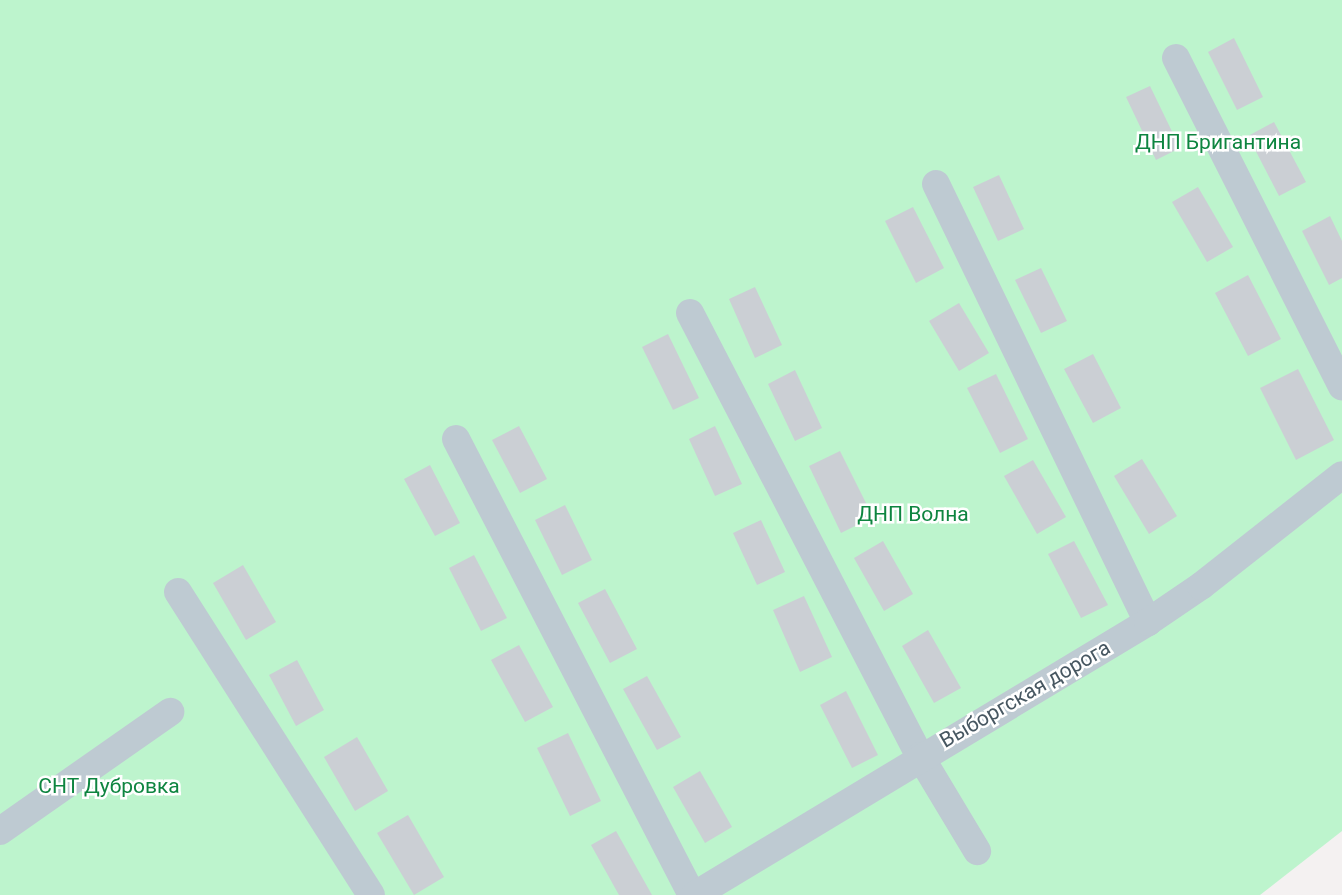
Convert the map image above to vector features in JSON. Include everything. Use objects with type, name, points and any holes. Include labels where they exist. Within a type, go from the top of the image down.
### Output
[{"type":"street","points":[[1176,58],[1342,386]]},
{"type":"street","points":[[936,184],[1148,622]]},
{"type":"street","points":[[690,313],[920,756],[977,851]]},
{"type":"street","points":[[456,439],[693,895]]},
{"type":"street","name":"Выборгская дорога","points":[[693,895],[920,756],[1148,622],[1201,586],[1342,475]]},
{"type":"street","points":[[178,592],[371,895]]},
{"type":"street","points":[[0,831],[170,712]]},
{"type":"green space","points":[[0,0],[1342,0],[1342,831],[1260,895],[0,895]]},
{"type":"building","points":[[1234,38],[1263,97],[1237,110],[1208,52]]},
{"type":"building","points":[[1150,86],[1180,148],[1156,160],[1126,97]]},
{"type":"building","points":[[1274,122],[1306,182],[1279,196],[1248,136]]},
{"type":"building","points":[[999,175],[1024,229],[998,241],[973,187]]},
{"type":"building","points":[[1198,187],[1233,247],[1207,262],[1172,202]]},
{"type":"building","points":[[913,207],[944,268],[916,283],[885,221]]},
{"type":"building","points":[[1330,216],[1342,241],[1342,278],[1329,285],[1302,231]]},
{"type":"building","points":[[1041,268],[1067,321],[1041,333],[1015,280]]},
{"type":"building","points":[[1248,275],[1281,339],[1248,356],[1215,293]]},
{"type":"building","points":[[755,287],[782,345],[755,358],[729,299]]},
{"type":"building","points":[[959,303],[989,353],[959,371],[929,321]]},
{"type":"building","points":[[668,334],[699,398],[673,410],[642,347]]},
{"type":"building","points":[[1093,354],[1121,408],[1093,423],[1064,369]]},
{"type":"building","points":[[1298,369],[1334,440],[1296,460],[1260,388]]},
{"type":"building","points":[[795,370],[822,428],[795,441],[768,384]]},
{"type":"building","points":[[996,374],[1028,439],[1000,453],[967,388]]},
{"type":"building","points":[[519,426],[547,479],[520,493],[492,440]]},
{"type":"building","points":[[715,426],[742,484],[715,496],[689,439]]},
{"type":"building","points":[[840,451],[873,517],[841,533],[809,466]]},
{"type":"building","points":[[1142,459],[1177,516],[1149,534],[1114,476]]},
{"type":"building","points":[[1033,460],[1066,517],[1037,534],[1004,476]]},
{"type":"building","points":[[430,465],[460,523],[435,536],[404,479]]},
{"type":"building","points":[[565,505],[592,560],[562,575],[535,520]]},
{"type":"building","points":[[761,520],[785,572],[757,585],[733,533]]},
{"type":"building","points":[[883,541],[913,594],[884,611],[854,558]]},
{"type":"building","points":[[1074,541],[1108,605],[1081,618],[1048,554]]},
{"type":"building","points":[[474,555],[507,618],[481,631],[449,568]]},
{"type":"building","points":[[243,565],[276,622],[246,640],[213,583]]},
{"type":"building","points":[[605,589],[637,649],[610,663],[578,603]]},
{"type":"building","points":[[804,596],[832,657],[800,672],[773,610]]},
{"type":"building","points":[[928,630],[961,688],[934,703],[902,646]]},
{"type":"building","points":[[519,645],[553,707],[525,722],[491,660]]},
{"type":"building","points":[[297,660],[324,710],[296,726],[269,675]]},
{"type":"building","points":[[647,676],[681,737],[657,750],[623,689]]},
{"type":"building","points":[[846,691],[878,755],[852,768],[820,705]]},
{"type":"building","points":[[568,733],[601,801],[570,816],[537,748]]},
{"type":"building","points":[[357,737],[388,791],[355,811],[324,757]]},
{"type":"building","points":[[700,771],[732,827],[705,843],[673,787]]},
{"type":"building","points":[[408,815],[444,877],[414,895],[377,833]]},
{"type":"building","points":[[616,831],[652,895],[619,895],[591,845]]},
{"type":"park label","name":"ДНП Бригантина","points":[[1218,142]]},
{"type":"park label","name":"ДНП Волна","points":[[913,514]]},
{"type":"park label","name":"СНТ Дубровка","points":[[109,786]]}]
